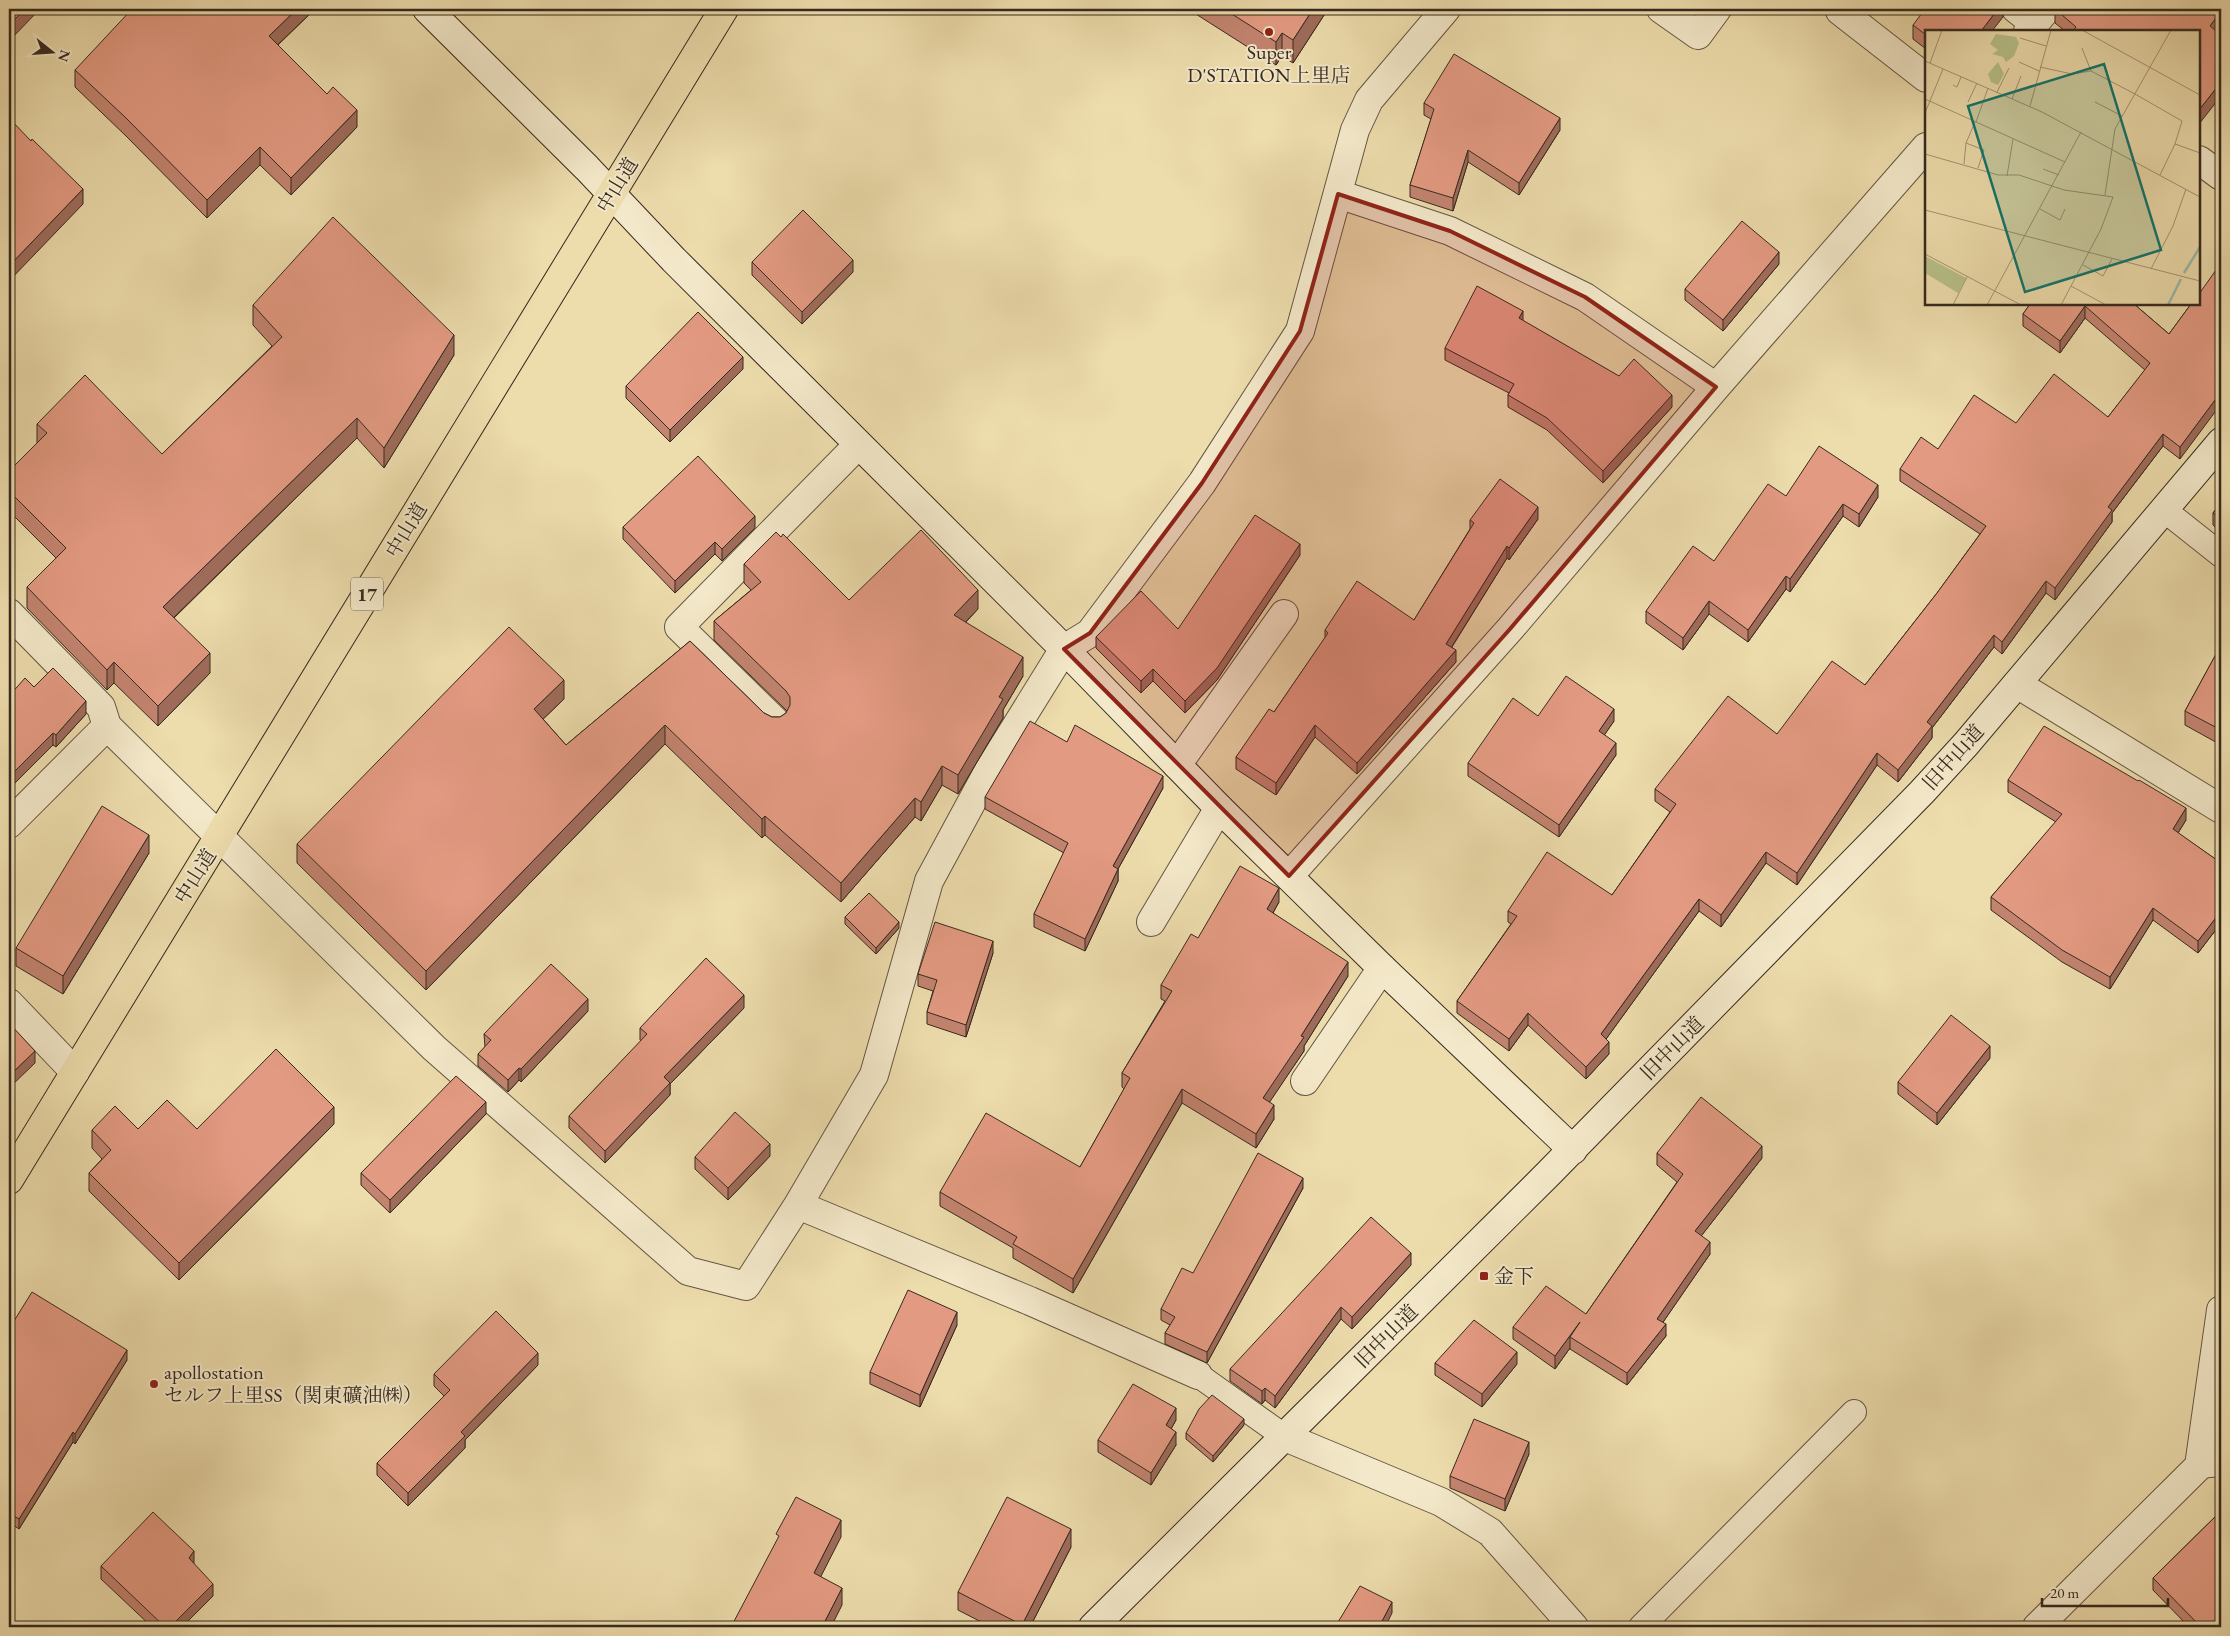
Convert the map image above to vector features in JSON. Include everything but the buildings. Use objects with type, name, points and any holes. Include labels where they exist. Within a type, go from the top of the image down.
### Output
[{"type":"highway","name":"中山道","points":[[9,1180],[724,9]]},
{"type":"street","points":[[427,9],[858,445],[1064,649],[1219,808],[1382,968],[1573,1150]]},
{"type":"street","points":[[9,613],[101,707],[107,726],[434,1048],[688,1271],[746,1286],[798,1205],[874,1075],[929,880],[989,770],[1064,649],[1090,633],[1202,484],[1300,331],[1355,130],[1369,100],[1446,9]]},
{"type":"street","points":[[1661,9],[1698,35],[1717,9]]},
{"type":"street","points":[[1840,12],[1925,77]]},
{"type":"street","points":[[1289,876],[1510,629],[1716,387],[1925,148]]},
{"type":"street","points":[[2200,161],[2221,176]]},
{"type":"street","points":[[1338,194],[1450,231],[1585,296],[1716,387]]},
{"type":"street","name":"旧中山道","points":[[1093,1627],[1573,1150],[1915,800],[2017,684],[2221,442]]},
{"type":"street","points":[[775,721],[679,627],[858,445]]},
{"type":"street","points":[[1177,765],[1284,614]]},
{"type":"street","points":[[2017,684],[2221,808]]},
{"type":"street","points":[[9,824],[107,726]]},
{"type":"street","points":[[1151,922],[1219,808]]},
{"type":"street","points":[[1305,1082],[1382,968]]},
{"type":"street","points":[[9,1003],[75,1072]]},
{"type":"street","points":[[798,1205],[1030,1301],[1198,1375]]},
{"type":"street","points":[[2037,1627],[2210,1465],[2221,1310]]},
{"type":"street","points":[[1285,1437],[1441,1502],[1490,1532],[1574,1627]]},
{"type":"lane","points":[[2163,509],[2221,555]]},
{"type":"lane","points":[[1198,1375],[1285,1437]]},
{"type":"lane","points":[[1640,1627],[1854,1412]]},
{"type":"highlighted area","points":[[1338,194],[1450,231],[1585,297],[1716,387],[1510,629],[1289,876],[1064,649],[1090,633],[1202,483],[1300,331]]},
{"type":"place","name":"Super D'STATION上里店","points":[[1269,32]]},
{"type":"place","name":"金下","points":[[1484,1276]]},
{"type":"place","name":"apollostation セルフ上里SS（関東礦油㈱）","points":[[154,1384]]}]
